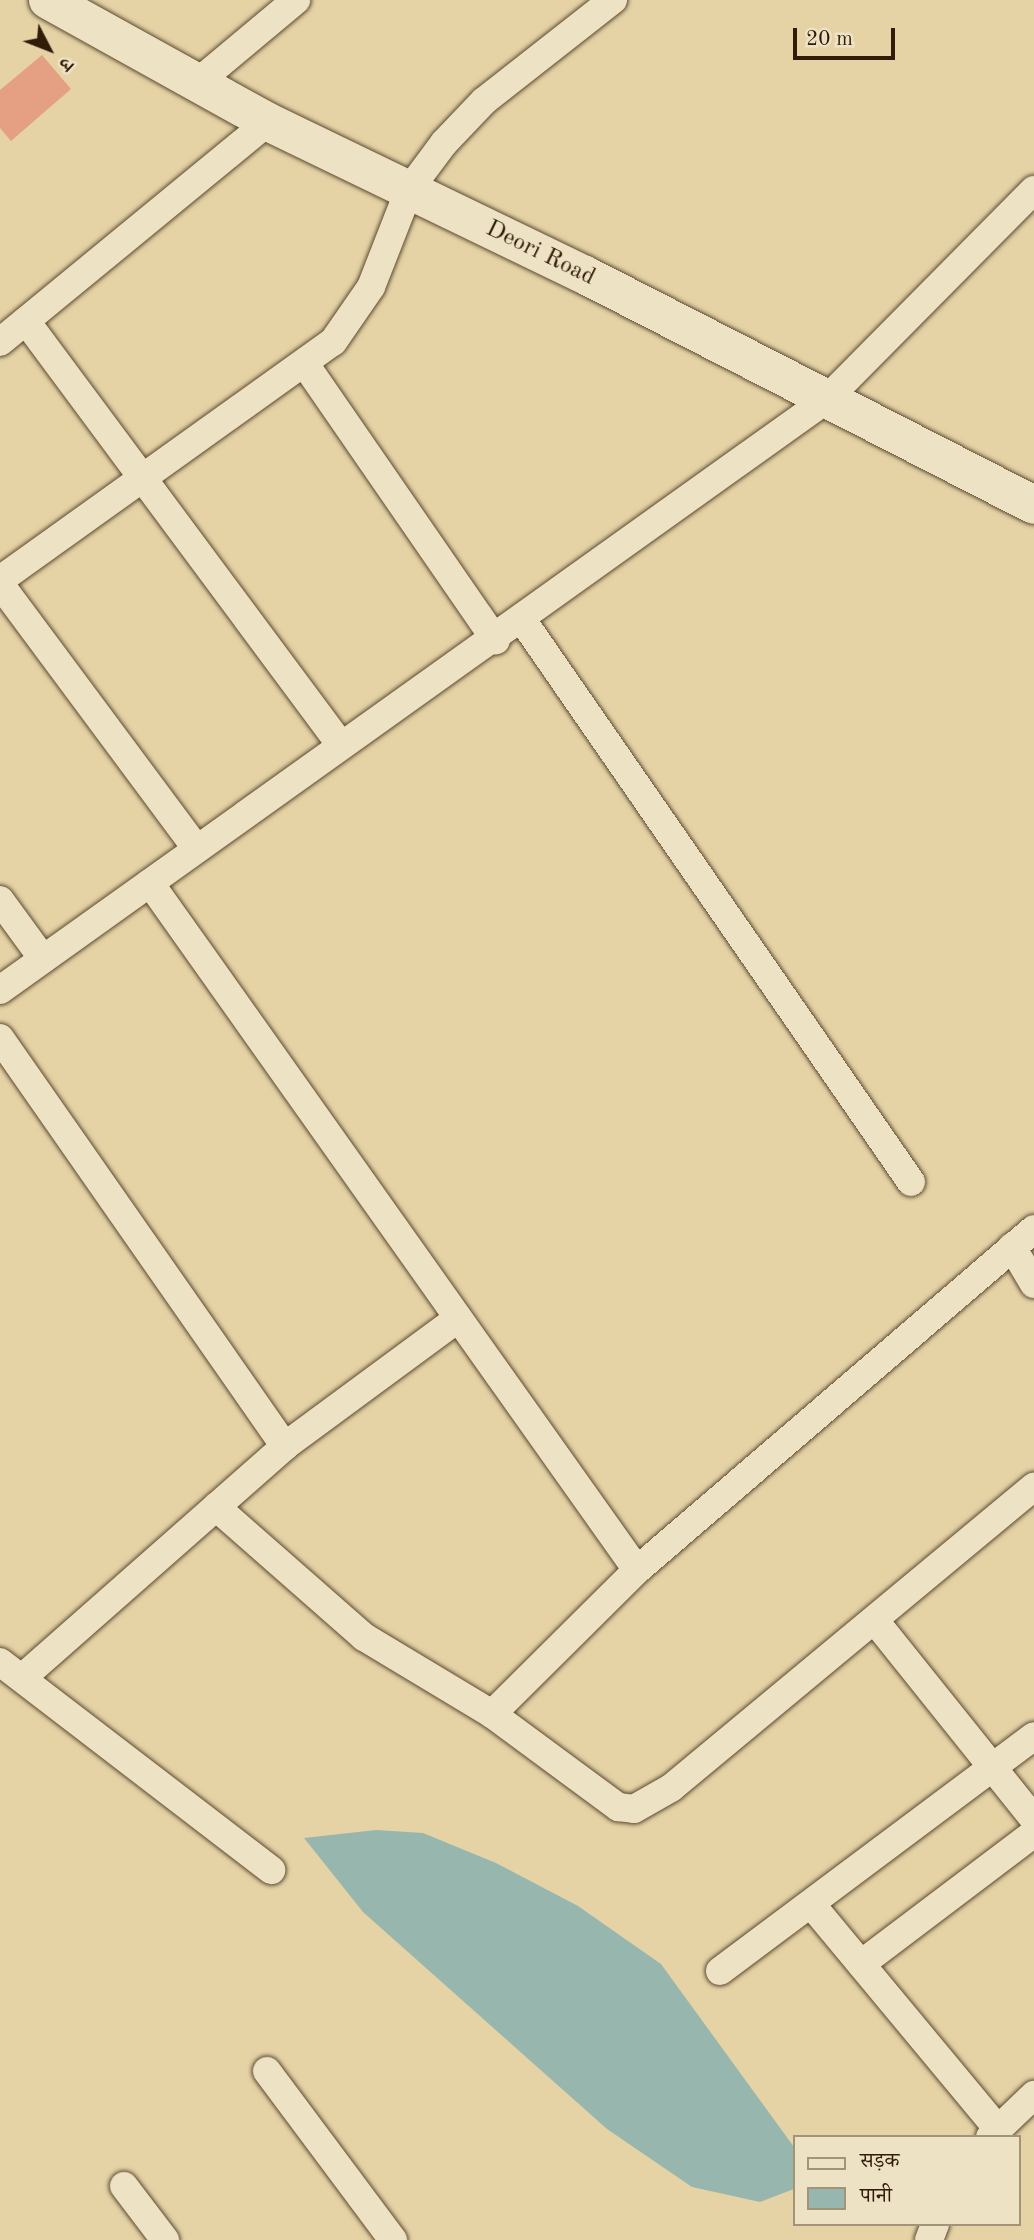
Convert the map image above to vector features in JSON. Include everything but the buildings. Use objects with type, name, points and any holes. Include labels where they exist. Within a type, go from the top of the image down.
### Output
[{"type":"street","name":"Deori Road","points":[[48,0],[268,122],[409,190],[1034,505]]},
{"type":"street","points":[[198,82],[296,0]]},
{"type":"street","points":[[196,848],[0,582],[146,480],[333,342],[372,287],[409,190],[484,101],[613,0]]},
{"type":"street","points":[[0,342],[268,122]]},
{"type":"street","points":[[0,990],[340,744],[496,641],[827,399],[1034,190]]},
{"type":"street","points":[[26,321],[340,744]]},
{"type":"street","points":[[304,364],[496,641]]},
{"type":"street","points":[[523,621],[911,1182]]},
{"type":"street","points":[[150,883],[456,1320],[637,1570]]},
{"type":"street","points":[[0,900],[43,959]]},
{"type":"street","points":[[0,1038],[285,1447]]},
{"type":"street","points":[[492,1714],[637,1570],[1034,1229]]},
{"type":"street","points":[[1012,1247],[1034,1284]]},
{"type":"street","points":[[271,1870],[11,1670],[216,1507],[285,1447],[456,1320]]},
{"type":"street","points":[[216,1507],[364,1637],[492,1714],[618,1807],[634,1809],[671,1788],[876,1622],[1034,1487]]},
{"type":"street","points":[[876,1622],[1034,1819]]},
{"type":"street","points":[[720,1971],[1034,1736]]},
{"type":"street","points":[[861,1964],[1034,1833]]},
{"type":"street","points":[[811,1904],[994,2133],[1034,2095]]},
{"type":"street","points":[[267,2071],[393,2240]]},
{"type":"street","points":[[124,2186],[161,2239]]},
{"type":"water","points":[[376,1830],[423,1833],[496,1863],[578,1906],[661,1964],[792,2144],[792,2190],[760,2202],[692,2187],[607,2129],[363,1912],[304,1838]]}]
